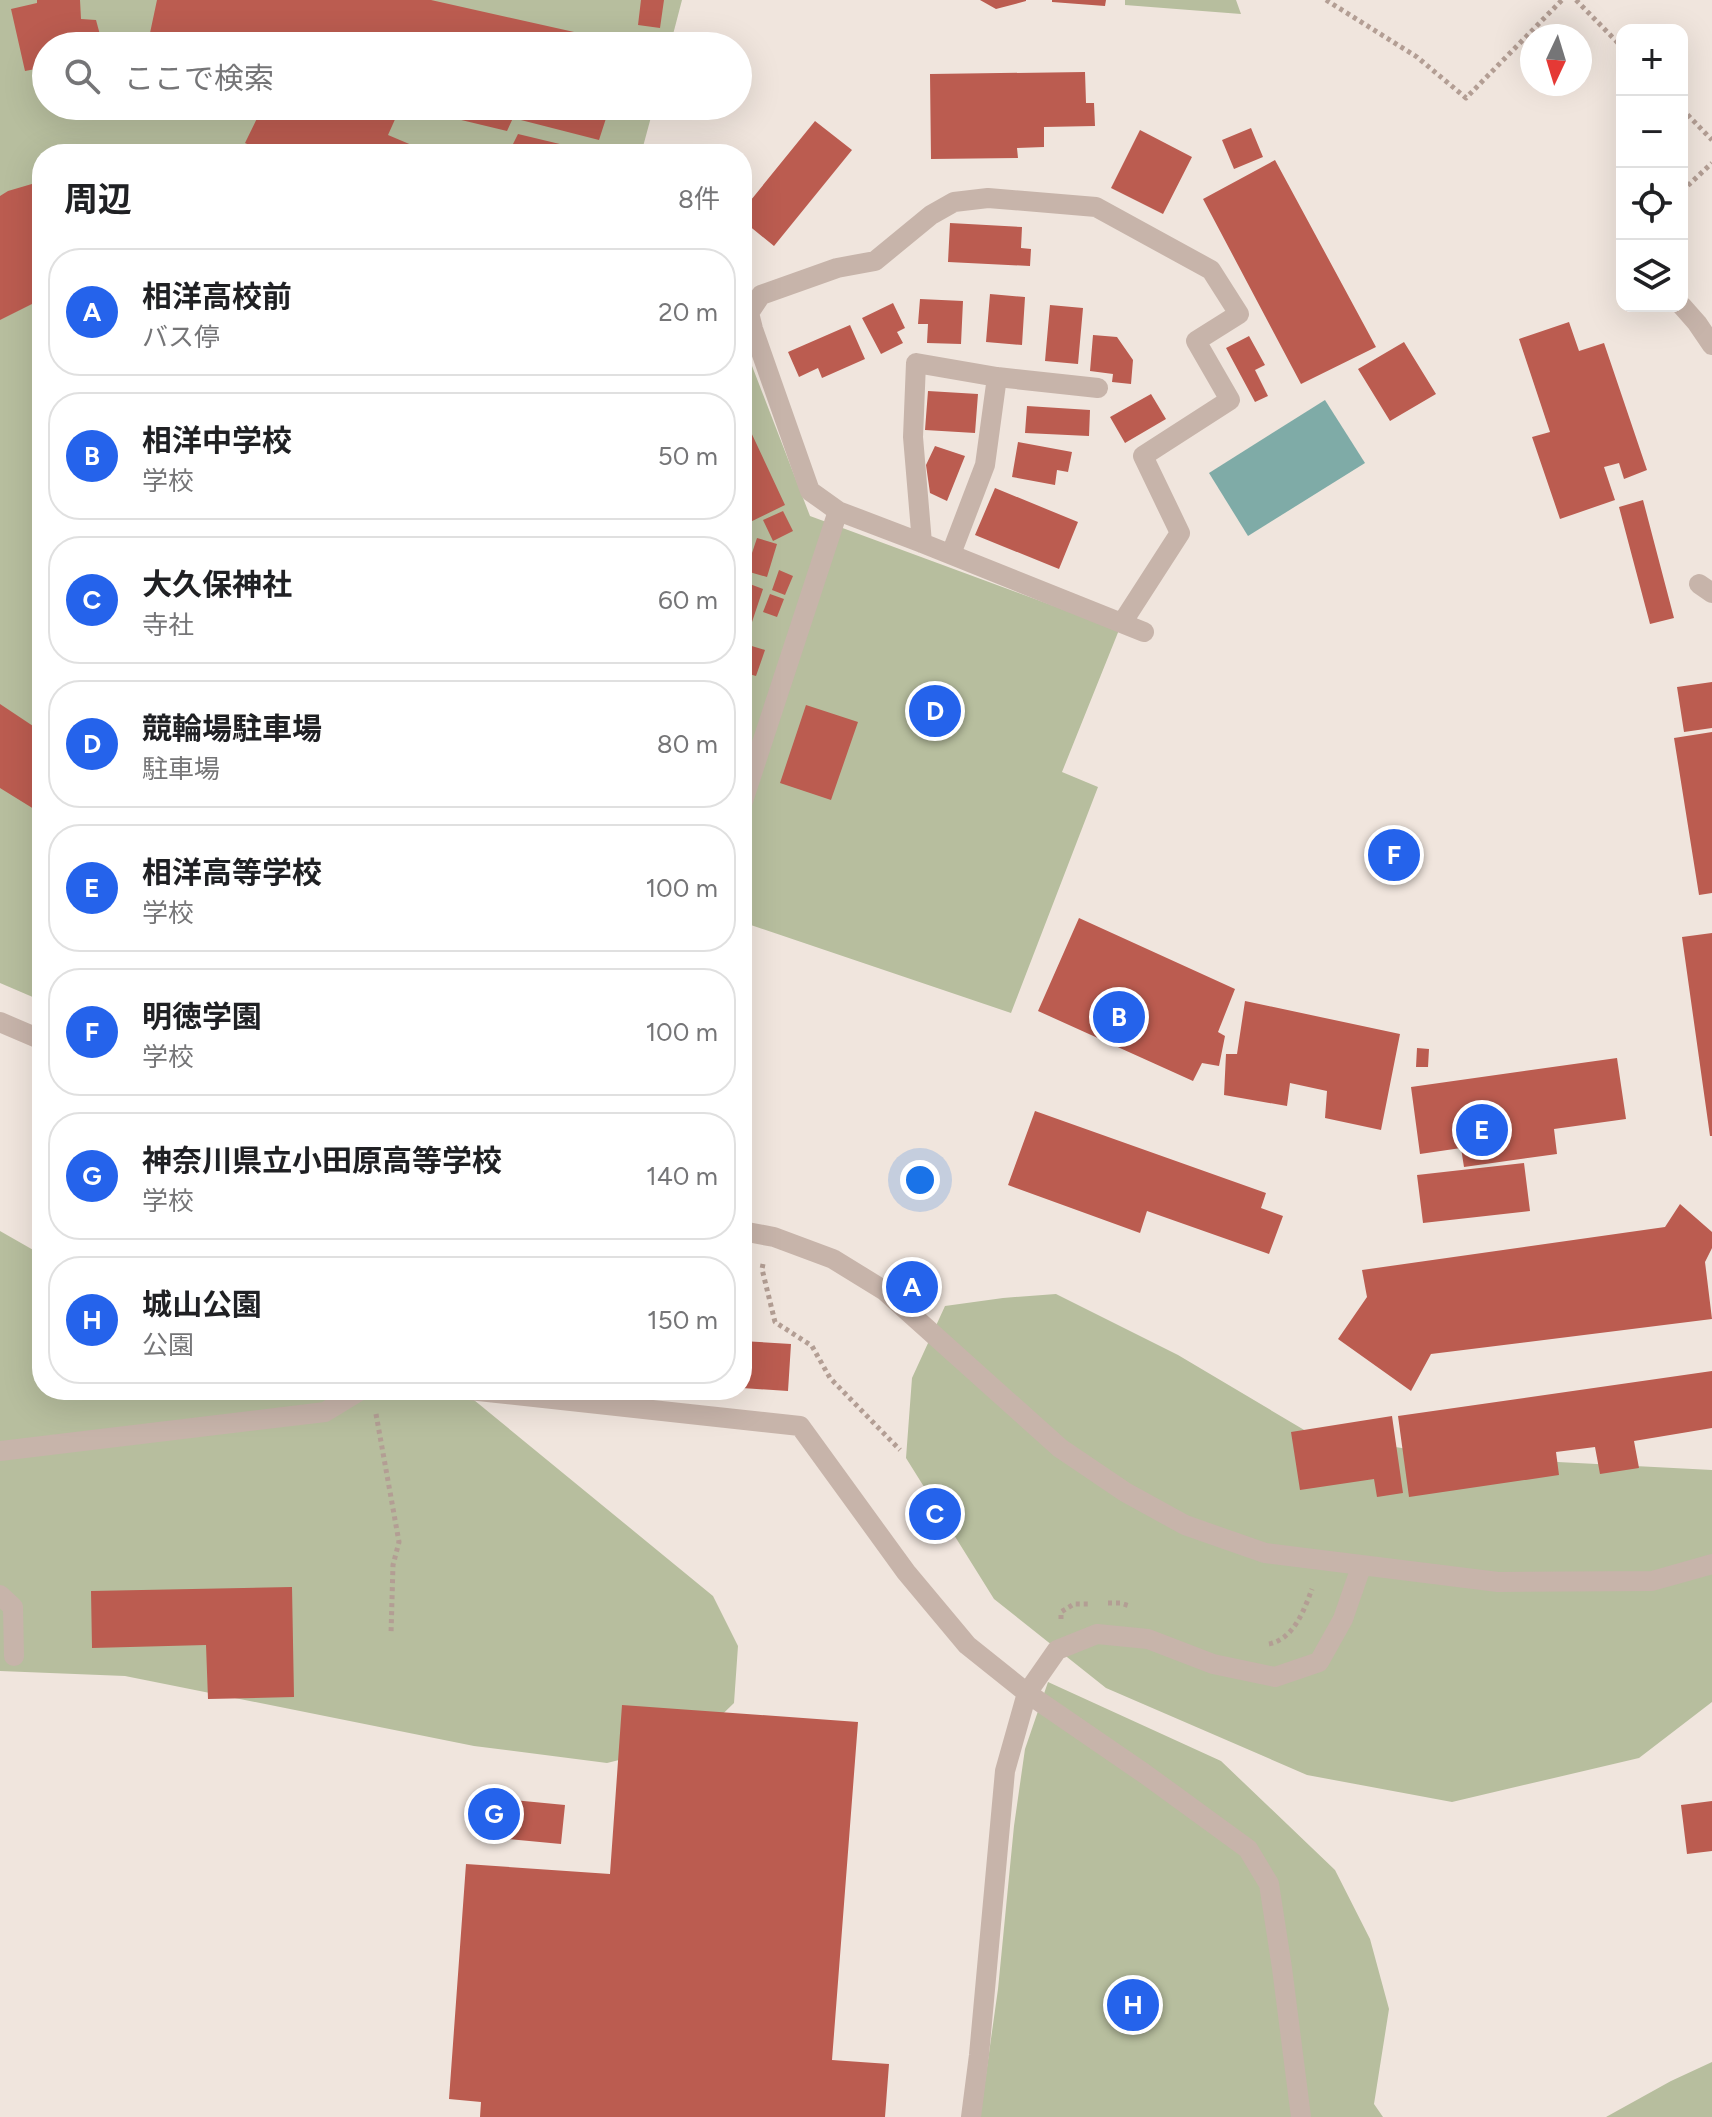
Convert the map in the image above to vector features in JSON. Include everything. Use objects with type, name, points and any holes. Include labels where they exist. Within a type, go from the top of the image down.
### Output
[{"type":"street","points":[[752,308],[761,295],[837,268],[875,261],[931,215],[954,202],[988,198],[1096,207],[1211,270],[1239,314],[1196,341],[1230,400],[1143,456],[1180,533],[1122,623]]},
{"type":"street","points":[[1687,312],[1712,345]]},
{"type":"street","points":[[752,325],[810,491],[838,511],[1144,632]]},
{"type":"street","points":[[922,543],[913,437],[916,363],[997,377],[1098,388]]},
{"type":"street","points":[[951,554],[985,465],[997,377]]},
{"type":"street","points":[[752,773],[838,511]]},
{"type":"street","points":[[0,1022],[32,1036]]},
{"type":"street","points":[[752,1233],[774,1237],[833,1259],[885,1291],[1060,1448],[1125,1492],[1185,1525],[1265,1553],[1498,1582],[1652,1581],[1712,1564]]},
{"type":"street","points":[[0,1451],[325,1412],[362,1400]]},
{"type":"street","points":[[561,1400],[800,1426],[906,1572],[967,1645],[1027,1693],[1248,1849],[1269,1884],[1301,2117]]},
{"type":"street","points":[[971,2117],[1005,1771],[1027,1693],[1057,1650],[1097,1634],[1148,1639],[1213,1664],[1275,1677],[1319,1662],[1343,1619],[1361,1567]]},
{"type":"street","points":[[0,1595],[13,1607],[14,1656]]},
{"type":"path","points":[[1326,0],[1417,57],[1466,98],[1562,0]]},
{"type":"path","points":[[1576,0],[1616,41]]},
{"type":"path","points":[[1688,115],[1712,140]]},
{"type":"path","points":[[1688,185],[1712,163]]},
{"type":"path","points":[[774,1237],[762,1269],[775,1322],[812,1346],[830,1378],[900,1450]]},
{"type":"path","points":[[368,1400],[399,1542],[393,1565],[391,1634]]},
{"type":"path","points":[[1260,1644],[1274,1643],[1292,1630],[1305,1608],[1322,1561]]},
{"type":"path","points":[[1057,1650],[1061,1612],[1074,1604],[1120,1603],[1131,1606]]},
{"type":"green space","points":[[0,0],[682,0],[674,32],[32,32],[32,120],[650,120],[644,144],[32,144],[32,997],[0,983]]},
{"type":"green space","points":[[1125,0],[1236,0],[1241,14],[1125,5]]},
{"type":"green space","points":[[752,366],[810,516],[1119,630],[1062,772],[1098,787],[1011,1013],[752,925]]},
{"type":"green space","points":[[0,1231],[32,1249],[32,1400],[474,1400],[713,1596],[738,1646],[734,1703],[695,1741],[607,1763],[474,1746],[125,1676],[0,1671]]},
{"type":"green space","points":[[1056,1294],[1178,1355],[1311,1434],[1460,1457],[1712,1470],[1712,1702],[1639,1758],[1452,1802],[1307,1775],[1106,1688],[994,1599],[906,1458],[912,1378],[945,1306]]},
{"type":"green space","points":[[1048,1682],[1221,1761],[1335,1870],[1370,1939],[1389,2009],[1374,2104],[1383,2117],[980,2117],[1025,1749]]},
{"type":"green space","points":[[1712,2062],[1712,2117],[1606,2117],[1671,2081]]},
{"type":"water","points":[[1325,400],[1365,463],[1248,536],[1209,473]]},
{"type":"building","points":[[37,0],[80,0],[81,19],[96,20],[99,32],[32,32],[32,70],[25,71],[11,9],[37,3]]},
{"type":"building","points":[[157,0],[431,0],[574,32],[150,32]]},
{"type":"building","points":[[641,0],[664,0],[660,28],[638,25]]},
{"type":"building","points":[[980,0],[1026,0],[1026,1],[996,9]]},
{"type":"building","points":[[1052,0],[1106,0],[1105,6]]},
{"type":"building","points":[[1085,72],[1086,103],[1094,103],[1095,126],[1044,127],[1044,147],[1017,148],[1018,158],[931,159],[930,74]]},
{"type":"building","points":[[256,120],[395,120],[388,135],[409,144],[247,144]]},
{"type":"building","points":[[461,120],[512,120],[507,131]]},
{"type":"building","points":[[521,120],[605,120],[599,140]]},
{"type":"building","points":[[815,121],[852,150],[774,246],[752,228],[752,199]]},
{"type":"building","points":[[1251,128],[1263,157],[1234,169],[1222,140]]},
{"type":"building","points":[[1140,130],[1192,157],[1163,214],[1111,188]]},
{"type":"building","points":[[518,134],[560,144],[513,144]]},
{"type":"building","points":[[1275,160],[1376,347],[1301,384],[1203,199]]},
{"type":"building","points":[[32,184],[32,304],[0,320],[0,196]]},
{"type":"building","points":[[950,223],[1022,227],[1021,248],[1031,249],[1030,266],[948,262]]},
{"type":"building","points":[[990,294],[1025,297],[1022,345],[986,342]]},
{"type":"building","points":[[920,299],[963,301],[961,344],[927,343],[928,324],[918,324]]},
{"type":"building","points":[[893,303],[905,328],[897,332],[903,343],[881,354],[862,318]]},
{"type":"building","points":[[1050,305],[1083,308],[1078,364],[1045,361]]},
{"type":"building","points":[[1569,322],[1579,351],[1604,343],[1647,470],[1624,479],[1619,463],[1604,467],[1615,500],[1560,519],[1532,437],[1550,432],[1519,339]]},
{"type":"building","points":[[850,325],[865,359],[822,378],[818,368],[799,377],[788,352]]},
{"type":"building","points":[[1093,335],[1117,337],[1133,360],[1131,384],[1112,382],[1113,374],[1090,371]]},
{"type":"building","points":[[1249,336],[1265,365],[1255,370],[1268,396],[1255,402],[1226,348]]},
{"type":"building","points":[[1404,342],[1436,394],[1390,421],[1358,369]]},
{"type":"building","points":[[928,391],[978,394],[975,433],[925,430]]},
{"type":"building","points":[[1151,394],[1166,419],[1125,443],[1110,417]]},
{"type":"building","points":[[1027,406],[1090,410],[1089,436],[1025,433]]},
{"type":"building","points":[[752,434],[785,505],[752,521]]},
{"type":"building","points":[[1018,442],[1072,452],[1068,472],[1057,470],[1055,485],[1012,477]]},
{"type":"building","points":[[935,446],[965,456],[947,501],[930,493],[926,465]]},
{"type":"building","points":[[995,488],[1078,522],[1059,569],[975,535]]},
{"type":"building","points":[[1643,500],[1674,618],[1650,624],[1619,507]]},
{"type":"building","points":[[783,511],[793,531],[773,541],[763,520]]},
{"type":"building","points":[[757,538],[777,544],[767,577],[752,573],[752,553]]},
{"type":"building","points":[[779,570],[793,576],[785,595],[772,590]]},
{"type":"building","points":[[752,585],[763,589],[752,622]]},
{"type":"building","points":[[770,594],[784,599],[777,617],[763,612]]},
{"type":"building","points":[[752,646],[765,650],[756,676],[752,675]]},
{"type":"building","points":[[1712,682],[1712,728],[1684,732],[1677,687]]},
{"type":"building","points":[[0,704],[32,725],[32,808],[0,788]]},
{"type":"building","points":[[806,705],[858,722],[831,800],[780,783]]},
{"type":"building","points":[[1712,732],[1712,893],[1699,895],[1674,738]]},
{"type":"building","points":[[1079,918],[1235,989],[1218,1032],[1225,1036],[1219,1066],[1202,1063],[1193,1081],[1038,1011]]},
{"type":"building","points":[[1712,933],[1712,1136],[1710,1136],[1682,937]]},
{"type":"building","points":[[1245,1001],[1400,1034],[1381,1130],[1325,1118],[1327,1091],[1290,1083],[1287,1106],[1224,1095],[1226,1054],[1237,1054]]},
{"type":"building","points":[[1417,1048],[1429,1049],[1428,1067],[1416,1067]]},
{"type":"building","points":[[1617,1058],[1626,1119],[1554,1129],[1557,1154],[1464,1167],[1461,1148],[1420,1154],[1411,1087]]},
{"type":"building","points":[[1035,1111],[1266,1193],[1261,1208],[1283,1216],[1269,1254],[1147,1211],[1140,1233],[1008,1185]]},
{"type":"building","points":[[1524,1163],[1530,1211],[1423,1223],[1417,1175]]},
{"type":"building","points":[[1680,1204],[1712,1232],[1712,1248],[1705,1262],[1712,1319],[1431,1354],[1411,1391],[1338,1339],[1367,1297],[1362,1270],[1665,1227]]},
{"type":"building","points":[[752,1342],[791,1344],[788,1391],[752,1389]]},
{"type":"building","points":[[1712,1371],[1712,1428],[1634,1441],[1639,1468],[1600,1474],[1595,1447],[1556,1452],[1559,1475],[1409,1497],[1398,1416]]},
{"type":"building","points":[[1392,1416],[1403,1493],[1377,1497],[1374,1479],[1300,1490],[1291,1432]]},
{"type":"building","points":[[292,1587],[294,1697],[208,1699],[206,1645],[92,1648],[91,1591]]},
{"type":"building","points":[[622,1705],[858,1722],[832,2060],[889,2064],[885,2117],[480,2117],[481,2102],[449,2099],[466,1864],[610,1874]]},
{"type":"building","points":[[491,1798],[565,1805],[561,1844],[488,1837]]},
{"type":"building","points":[[1712,1801],[1712,1851],[1687,1854],[1681,1805]]},
{"type":"place","name":"競輪場駐車場","points":[[935,711]]},
{"type":"place","name":"明徳学園","points":[[1394,855]]},
{"type":"place","name":"相洋中学校","points":[[1119,1017]]},
{"type":"place","name":"相洋高等学校","points":[[1482,1130]]},
{"type":"place","name":"相洋高校前","points":[[912,1287]]},
{"type":"place","name":"大久保神社","points":[[935,1514]]},
{"type":"place","name":"神奈川県立小田原高等学校","points":[[494,1814]]},
{"type":"place","name":"城山公園","points":[[1133,2005]]}]
